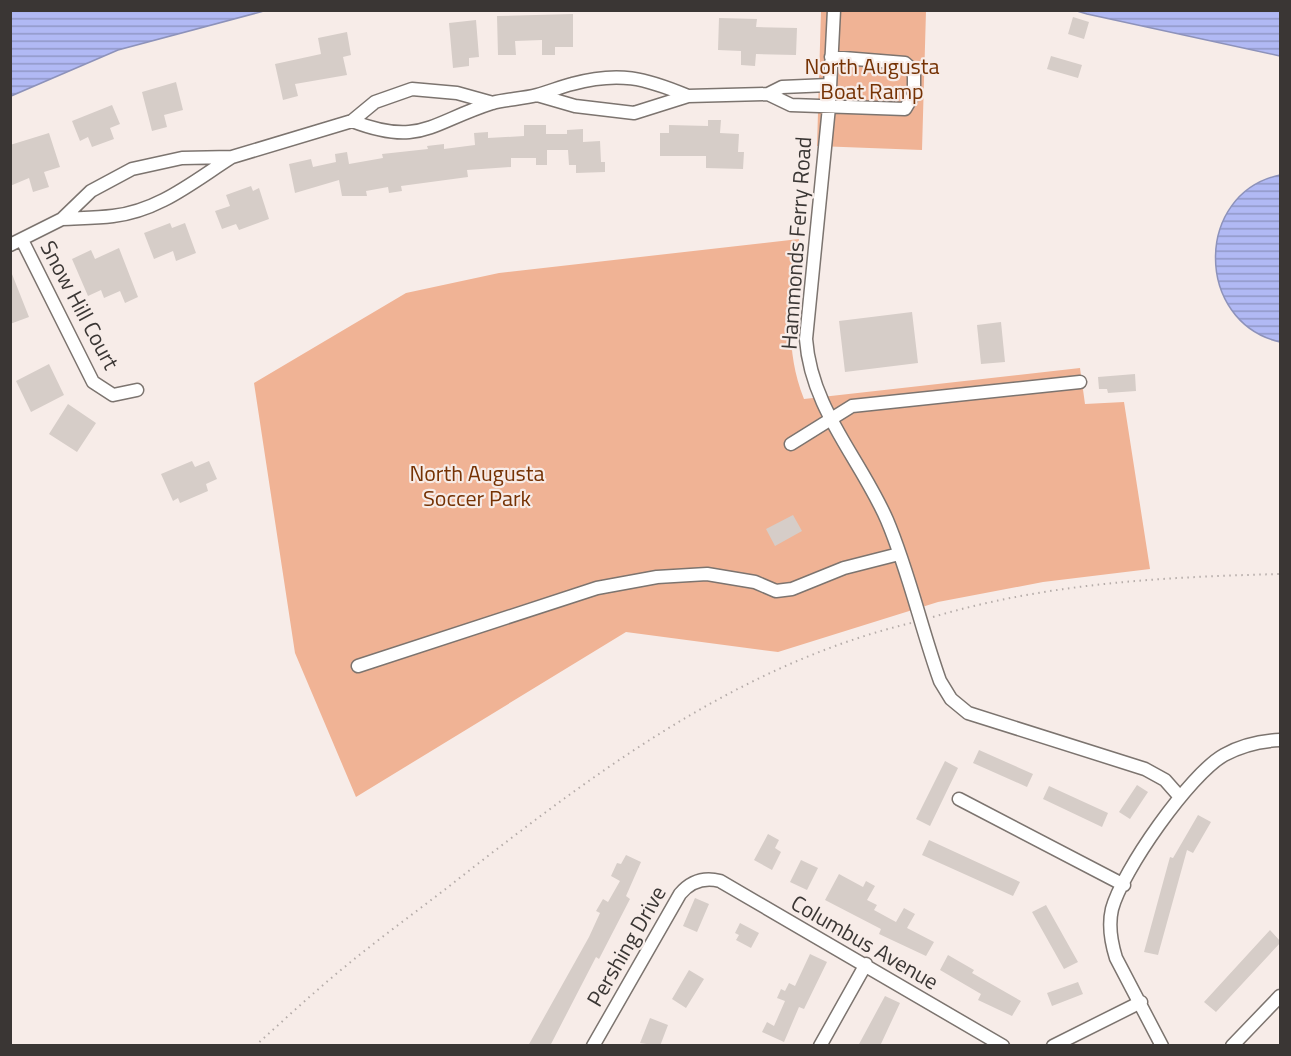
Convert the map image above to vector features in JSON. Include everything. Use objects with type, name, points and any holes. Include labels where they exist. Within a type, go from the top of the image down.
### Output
[{"type":"street","name":"Hammonds Ferry Road","points":[[834,10],[829,107],[806,339],[816,389],[831,420],[876,498],[899,554],[940,681],[959,706],[978,717],[1145,769],[1165,780],[1180,797]]},
{"type":"street","points":[[768,94],[791,105],[905,109],[914,94],[914,71],[905,63],[831,57]]},
{"type":"street","points":[[352,121],[380,132],[409,134],[493,103],[537,95],[573,83],[634,77],[688,96]]},
{"type":"street","points":[[537,95],[575,106],[634,113],[688,96],[768,94],[782,87],[829,85]]},
{"type":"street","points":[[16,242],[62,219],[91,190],[132,169],[182,158],[232,157],[352,121],[375,102],[412,89],[457,93],[493,103]]},
{"type":"street","points":[[62,219],[115,216],[141,210],[175,195],[232,157]]},
{"type":"street","name":"Snow Hill Court","points":[[16,242],[93,382],[113,395],[137,390]]},
{"type":"street","points":[[791,444],[852,406],[1080,382]]},
{"type":"street","points":[[358,666],[597,588],[657,577],[707,574],[755,582],[776,591],[792,589],[844,568],[899,554]]},
{"type":"street","points":[[1162,1046],[1116,958],[1112,944],[1113,908],[1124,885],[1180,797],[1222,756],[1254,742],[1281,740]]},
{"type":"street","points":[[959,799],[1124,885]]},
{"type":"street","name":"Columbus Avenue","points":[[705,879],[720,881],[866,964],[1003,1046]]},
{"type":"street","name":"Pershing Drive","points":[[593,1046],[680,894],[691,884],[705,879]]},
{"type":"street","points":[[820,1046],[866,964]]},
{"type":"street","points":[[1232,1046],[1281,996]]},
{"type":"street","points":[[1053,1046],[1141,1002]]},
{"type":"path","points":[[255,1046],[348,964],[523,828],[694,710],[743,685],[853,639],[996,600],[1053,589],[1193,576],[1281,574]]},
{"type":"green space","name":"North Augusta Boat Ramp","points":[[821,11],[926,11],[922,150],[817,146]]},
{"type":"green space","name":"North Augusta Soccer Park","points":[[799,239],[792,300],[791,339],[797,378],[804,399],[1080,368],[1085,404],[1124,402],[1150,569],[1043,582],[938,602],[778,652],[626,632],[356,797],[295,653],[254,383],[406,293],[499,273]]},
{"type":"water","points":[[11,10],[264,11],[118,50],[11,96]]},
{"type":"water","points":[[1077,11],[1280,11],[1280,56],[1087,14]]},
{"type":"water","points":[[1280,175],[1280,342],[1252,330],[1232,310],[1220,285],[1216,258],[1220,230],[1232,206],[1252,187]]},
{"type":"building","points":[[573,14],[573,47],[555,47],[555,55],[542,55],[542,40],[515,41],[516,55],[498,55],[497,16]]},
{"type":"building","points":[[1073,17],[1089,22],[1084,39],[1068,34]]},
{"type":"building","points":[[719,18],[757,19],[756,27],[797,28],[796,55],[756,54],[755,66],[741,65],[741,51],[718,50]]},
{"type":"building","points":[[476,20],[479,57],[469,58],[469,66],[453,68],[449,23]]},
{"type":"building","points":[[347,32],[351,55],[343,57],[347,75],[295,84],[298,96],[283,100],[275,64],[321,54],[318,38]]},
{"type":"building","points":[[1051,56],[1082,65],[1078,78],[1047,69]]},
{"type":"building","points":[[176,82],[183,110],[164,115],[167,127],[152,131],[142,92]]},
{"type":"building","points":[[112,105],[120,124],[110,128],[114,139],[92,147],[88,137],[80,141],[72,121]]},
{"type":"building","points":[[708,120],[721,120],[720,133],[739,134],[738,152],[744,152],[743,169],[706,168],[706,156],[660,156],[660,133],[669,133],[669,125],[708,126]]},
{"type":"building","points":[[524,125],[546,125],[546,134],[567,134],[567,130],[583,129],[583,142],[600,141],[601,162],[605,162],[605,172],[576,173],[576,165],[569,165],[568,150],[547,150],[547,165],[536,165],[536,158],[511,158],[511,167],[467,170],[468,177],[401,186],[402,191],[389,193],[388,187],[366,191],[367,196],[342,196],[339,180],[295,193],[289,164],[311,159],[313,167],[336,162],[335,154],[347,152],[349,164],[383,158],[382,154],[428,149],[427,146],[444,144],[444,149],[475,145],[474,133],[488,132],[488,138],[524,136]]},
{"type":"building","points":[[49,133],[60,167],[44,172],[49,187],[33,192],[29,178],[10,186],[10,145]]},
{"type":"building","points":[[251,186],[253,191],[259,188],[269,219],[239,230],[236,224],[222,229],[215,211],[230,206],[226,195]]},
{"type":"building","points":[[170,223],[172,228],[185,223],[196,253],[176,261],[173,251],[154,259],[144,233]]},
{"type":"building","points":[[119,248],[138,297],[125,303],[120,291],[104,298],[101,290],[88,296],[72,259],[91,250],[95,259]]},
{"type":"building","points":[[10,269],[29,317],[10,324]]},
{"type":"building","points":[[912,312],[918,363],[845,372],[839,321]]},
{"type":"building","points":[[1001,322],[1005,362],[981,364],[977,325]]},
{"type":"building","points":[[49,364],[64,395],[31,412],[16,381]]},
{"type":"building","points":[[1135,374],[1136,391],[1108,393],[1107,389],[1099,389],[1098,377]]},
{"type":"building","points":[[68,404],[96,423],[77,452],[49,434]]},
{"type":"building","points":[[192,461],[195,467],[209,461],[217,479],[206,484],[208,491],[180,503],[178,498],[173,501],[161,474]]},
{"type":"building","points":[[793,515],[802,531],[775,546],[766,529]]},
{"type":"building","points":[[979,750],[1033,774],[1027,787],[973,763]]},
{"type":"building","points":[[945,761],[958,768],[930,826],[916,819]]},
{"type":"building","points":[[1137,785],[1148,792],[1130,819],[1119,812]]},
{"type":"building","points":[[1049,786],[1108,813],[1102,827],[1043,799]]},
{"type":"building","points":[[1198,815],[1211,822],[1193,853],[1187,850],[1158,955],[1144,952],[1170,857],[1173,858]]},
{"type":"building","points":[[768,834],[779,840],[775,848],[781,852],[772,870],[754,860]]},
{"type":"building","points":[[929,840],[1020,882],[1013,896],[922,855]]},
{"type":"building","points":[[626,855],[641,862],[626,896],[630,899],[599,959],[596,957],[550,1046],[528,1046],[589,937],[600,913],[596,911],[603,899],[608,902],[620,881],[611,876],[617,863],[621,864]]},
{"type":"building","points":[[801,860],[818,868],[807,890],[790,882]]},
{"type":"building","points":[[839,874],[863,887],[866,881],[875,886],[867,900],[877,905],[874,910],[896,922],[904,908],[915,914],[907,928],[934,942],[926,956],[879,934],[881,929],[825,900]]},
{"type":"building","points":[[695,898],[709,904],[697,932],[683,926]]},
{"type":"building","points":[[1046,905],[1078,962],[1064,969],[1032,912]]},
{"type":"building","points":[[740,923],[759,933],[751,948],[736,940],[739,935],[735,933]]},
{"type":"building","points":[[1270,930],[1281,942],[1216,1012],[1204,1002]]},
{"type":"building","points":[[810,954],[827,962],[804,1009],[799,1007],[784,1042],[762,1032],[767,1022],[774,1026],[785,1001],[777,998],[781,989],[785,991],[789,983],[795,986]]},
{"type":"building","points":[[948,955],[974,970],[972,973],[1021,1001],[1012,1016],[978,1000],[981,994],[940,970]]},
{"type":"building","points":[[689,970],[704,979],[686,1008],[672,999]]},
{"type":"building","points":[[1078,982],[1083,994],[1052,1006],[1047,993]]},
{"type":"building","points":[[885,996],[900,1003],[880,1046],[858,1046]]},
{"type":"building","points":[[650,1018],[668,1025],[660,1046],[640,1043]]}]
